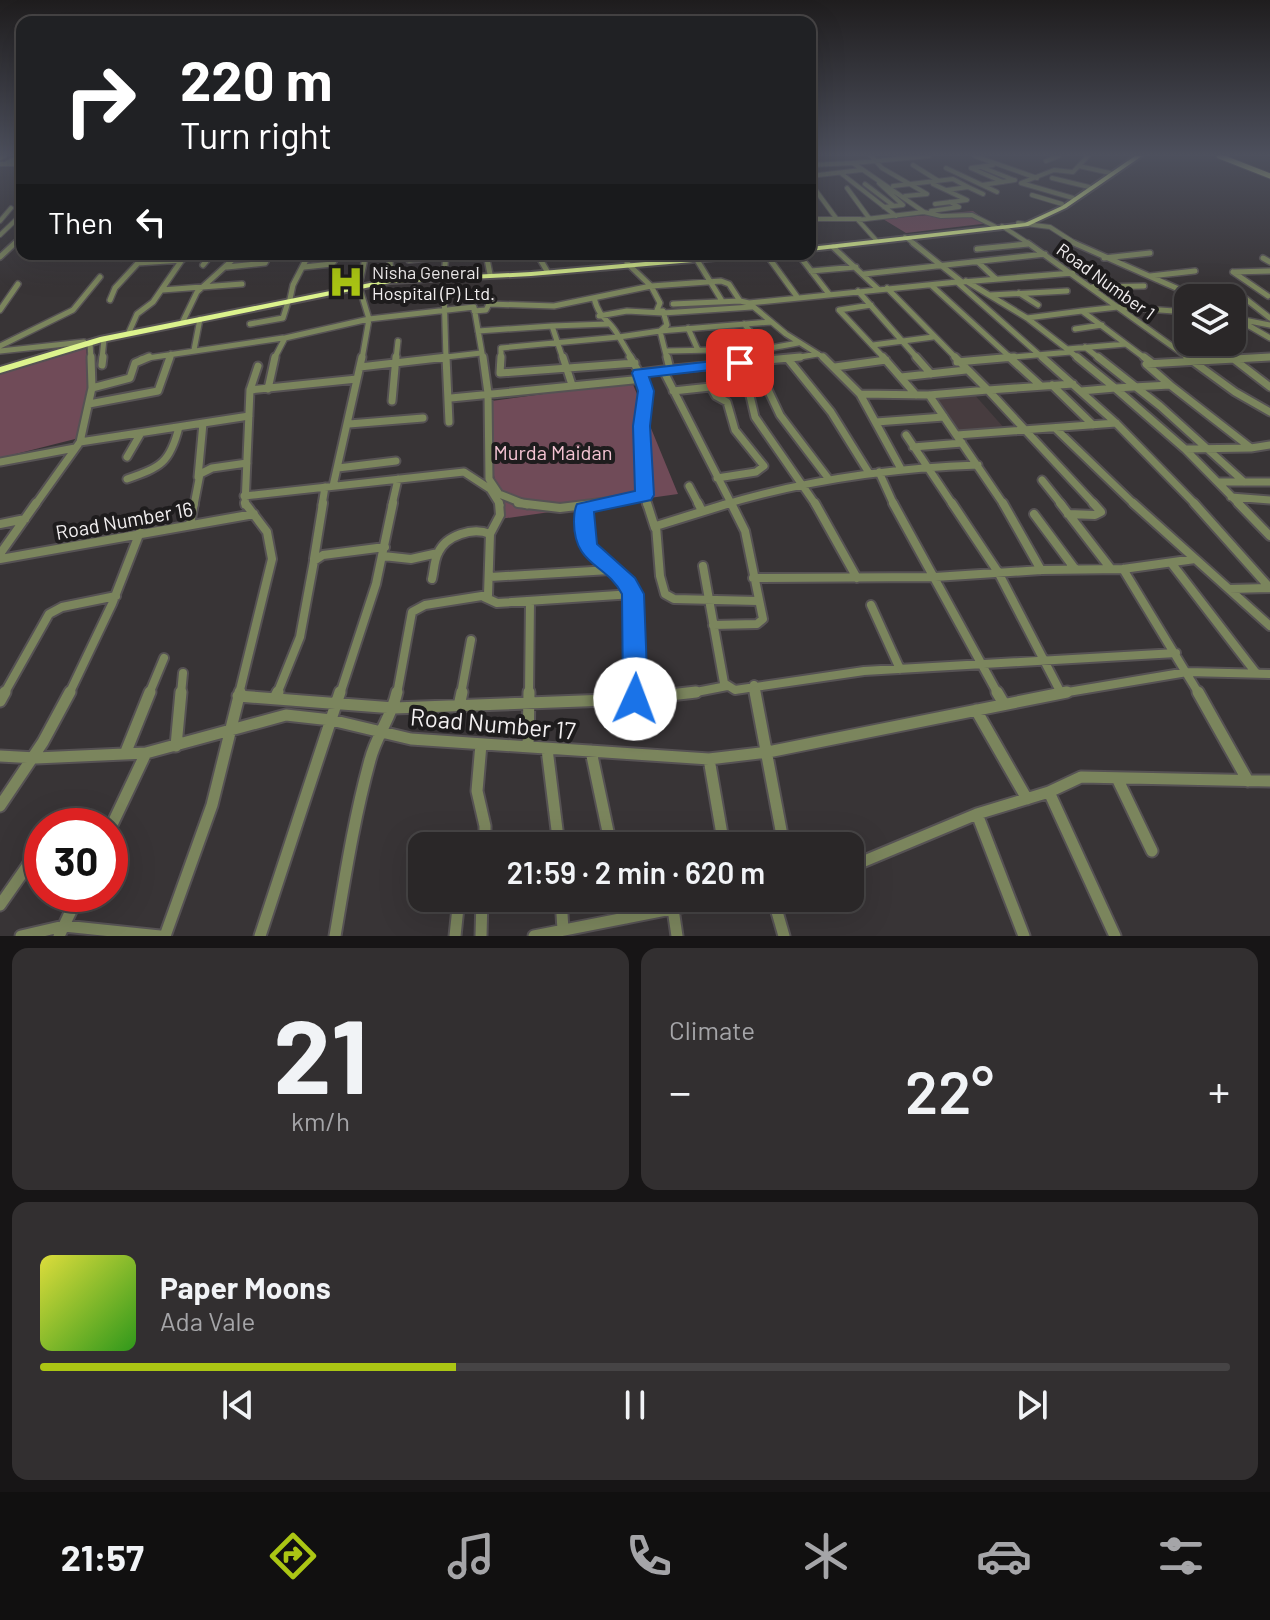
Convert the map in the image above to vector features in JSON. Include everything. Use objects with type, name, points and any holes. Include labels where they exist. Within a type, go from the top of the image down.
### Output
[{"type":"highway","points":[[1022,224],[1070,200]]},
{"type":"highway","points":[[816,248],[1022,224],[1074,200]]},
{"type":"highway","points":[[816,247],[907,238]]},
{"type":"highway","points":[[359,285],[531,274],[643,260]]},
{"type":"highway","points":[[87,342],[392,279],[697,260]]},
{"type":"highway","points":[[0,369],[87,342],[289,300]]},
{"type":"street","points":[[823,200],[836,218]]},
{"type":"street","points":[[856,200],[869,218]]},
{"type":"street","points":[[875,200],[896,216]]},
{"type":"street","points":[[886,200],[894,206]]},
{"type":"street","points":[[897,200],[903,205]]},
{"type":"street","points":[[910,200],[924,212]]},
{"type":"street","points":[[935,204],[966,200]]},
{"type":"street","points":[[1048,200],[1062,204]]},
{"type":"street","points":[[816,219],[860,219],[959,207],[950,202]]},
{"type":"street","points":[[884,207],[916,204]]},
{"type":"street","points":[[0,221],[11,208]]},
{"type":"street","name":"Road Number 1","points":[[924,212],[941,216],[972,215],[1001,227],[1073,273],[1235,392],[1270,412]]},
{"type":"street","points":[[860,219],[858,221],[876,240]]},
{"type":"street","points":[[0,235],[16,220]]},
{"type":"street","points":[[1022,224],[1050,227],[1069,241],[1103,258],[1174,287]]},
{"type":"street","points":[[907,238],[944,266],[1116,423],[1175,482],[1270,588]]},
{"type":"street","points":[[0,257],[16,242]]},
{"type":"street","points":[[977,249],[1030,244]]},
{"type":"street","points":[[833,247],[878,289]]},
{"type":"street","points":[[1103,258],[1150,253]]},
{"type":"street","points":[[864,274],[1045,254]]},
{"type":"street","points":[[1263,258],[1270,262]]},
{"type":"street","points":[[110,300],[115,288],[138,260]]},
{"type":"street","points":[[138,263],[161,260]]},
{"type":"street","points":[[129,332],[137,314],[162,290],[182,260]]},
{"type":"street","points":[[203,265],[207,260]]},
{"type":"street","points":[[183,321],[194,297],[233,260]]},
{"type":"street","points":[[227,267],[265,263],[267,260]]},
{"type":"street","points":[[250,324],[283,318],[293,285],[307,260]]},
{"type":"street","points":[[304,267],[332,264],[335,260]]},
{"type":"street","points":[[275,698],[291,670],[302,637],[308,608],[310,567],[329,486],[338,468],[349,424],[369,319],[359,285],[365,260]]},
{"type":"street","points":[[391,260],[392,279]]},
{"type":"street","points":[[444,276],[446,260]]},
{"type":"street","points":[[487,260],[490,274]]},
{"type":"street","points":[[541,260],[547,271]]},
{"type":"street","points":[[697,260],[722,301]]},
{"type":"street","points":[[769,260],[798,298]]},
{"type":"street","points":[[803,260],[829,294]]},
{"type":"street","points":[[978,262],[996,279]]},
{"type":"street","points":[[628,264],[651,286],[660,303],[657,310],[663,313],[667,325],[660,331]]},
{"type":"street","points":[[811,271],[856,267]]},
{"type":"street","points":[[1148,276],[1195,271]]},
{"type":"street","points":[[1269,296],[1231,273],[1270,271]]},
{"type":"street","points":[[599,316],[627,311],[663,313],[887,288],[1073,273]]},
{"type":"street","points":[[0,348],[73,310],[100,277]]},
{"type":"street","points":[[474,311],[486,310],[489,304],[554,306],[651,286],[711,280],[727,282],[740,301]]},
{"type":"street","points":[[962,282],[1027,318],[1069,350],[1185,449],[1270,536]]},
{"type":"street","points":[[0,310],[18,284]]},
{"type":"street","points":[[162,290],[242,284]]},
{"type":"street","points":[[931,284],[1041,386]]},
{"type":"street","points":[[1092,287],[1144,286]]},
{"type":"street","points":[[887,288],[957,362],[1028,430],[1101,512],[1095,515],[1068,514]]},
{"type":"street","points":[[444,291],[442,310],[451,398],[449,422]]},
{"type":"street","points":[[858,291],[931,374]]},
{"type":"street","points":[[990,295],[1067,291]]},
{"type":"street","points":[[1017,292],[1038,305]]},
{"type":"street","points":[[1246,296],[1269,296]]},
{"type":"street","points":[[594,298],[599,316],[610,324],[619,337],[635,363],[646,391],[641,426],[644,495],[655,528],[665,594],[674,599],[758,601]]},
{"type":"street","points":[[1246,299],[1270,318]]},
{"type":"street","points":[[673,304],[740,301],[751,305],[798,343],[835,367],[860,394],[901,469]]},
{"type":"street","points":[[871,305],[839,310],[916,395]]},
{"type":"street","points":[[92,388],[130,378],[137,359],[285,338],[369,319],[474,307],[488,393],[489,480],[508,502],[525,506],[584,508],[644,495]]},
{"type":"street","points":[[1027,318],[1118,307],[1174,311]]},
{"type":"street","points":[[1082,311],[1152,363]]},
{"type":"street","points":[[194,350],[200,319]]},
{"type":"street","points":[[1246,320],[1270,325]]},
{"type":"street","points":[[635,363],[500,373],[501,348],[771,322]]},
{"type":"street","points":[[478,331],[610,324]]},
{"type":"street","points":[[744,324],[765,349]]},
{"type":"street","points":[[1246,324],[1270,338]]},
{"type":"street","points":[[1075,329],[1102,325]]},
{"type":"street","points":[[552,326],[572,385]]},
{"type":"street","points":[[688,328],[698,350]]},
{"type":"street","points":[[660,331],[673,391],[745,531],[763,619],[761,623],[713,625]]},
{"type":"street","points":[[727,333],[740,363]]},
{"type":"street","points":[[873,345],[933,337]]},
{"type":"street","points":[[268,389],[274,373],[277,347],[285,338]]},
{"type":"street","points":[[102,365],[104,339]]},
{"type":"street","points":[[392,401],[398,341]]},
{"type":"street","points":[[0,348],[87,342],[92,388],[77,445],[0,557]]},
{"type":"street","points":[[666,351],[765,349],[798,343]]},
{"type":"street","points":[[957,362],[1126,344]]},
{"type":"street","points":[[1085,347],[1208,448],[1244,482]]},
{"type":"street","points":[[360,367],[481,353]]},
{"type":"street","points":[[89,404],[158,391],[171,354]]},
{"type":"street","points":[[451,398],[818,354]]},
{"type":"street","points":[[1230,356],[1270,387]]},
{"type":"street","points":[[1251,448],[1146,366],[1152,363],[1270,357]]},
{"type":"street","points":[[788,359],[831,412],[869,473]]},
{"type":"street","points":[[835,367],[886,360]]},
{"type":"street","points":[[755,362],[780,415],[828,478]]},
{"type":"street","points":[[21,936],[62,931],[162,936],[212,805],[272,559],[267,532],[245,506],[244,496],[250,390],[258,366]]},
{"type":"street","points":[[901,377],[966,370]]},
{"type":"street","points":[[250,390],[357,379]]},
{"type":"street","points":[[673,391],[766,381]]},
{"type":"street","points":[[747,383],[755,417],[804,484],[857,578]]},
{"type":"street","points":[[860,394],[929,395],[1073,384]]},
{"type":"street","points":[[1052,385],[1093,425]]},
{"type":"street","points":[[1081,391],[1170,385]]},
{"type":"street","points":[[711,387],[718,398],[727,402],[735,430],[764,466],[756,472],[717,478]]},
{"type":"street","points":[[929,395],[978,465],[1041,570]]},
{"type":"street","points":[[0,462],[141,433],[249,416]]},
{"type":"street","points":[[876,422],[944,417]]},
{"type":"street","points":[[349,424],[423,418]]},
{"type":"street","points":[[190,524],[203,423]]},
{"type":"street","points":[[913,447],[1028,430],[1116,423]]},
{"type":"street","points":[[127,479],[157,469],[169,460],[179,427]]},
{"type":"street","points":[[1055,428],[1270,626]]},
{"type":"street","points":[[127,457],[141,433]]},
{"type":"street","points":[[906,435],[998,572],[1061,693]]},
{"type":"street","points":[[1185,449],[1270,445]]},
{"type":"street","points":[[338,468],[396,461]]},
{"type":"street","points":[[198,479],[204,471],[212,468],[247,463]]},
{"type":"street","points":[[655,528],[659,523],[729,502],[828,478],[901,469],[978,465]]},
{"type":"street","points":[[244,496],[464,472],[487,483],[501,507],[501,519],[490,534],[489,594],[425,605],[412,612],[394,708],[379,731],[353,830],[335,936]]},
{"type":"street","points":[[879,472],[894,506],[1004,704]]},
{"type":"street","points":[[260,936],[384,551],[398,479]]},
{"type":"street","points":[[1042,480],[1111,569]]},
{"type":"street","points":[[1218,482],[1270,482]]},
{"type":"street","points":[[689,486],[702,511]]},
{"type":"street","points":[[1231,497],[1270,500]]},
{"type":"street","points":[[584,508],[584,537],[588,547],[628,584],[633,594],[635,699]]},
{"type":"street","name":"Road Number 16","points":[[0,557],[254,514]]},
{"type":"street","points":[[1034,514],[1075,569]]},
{"type":"street","points":[[0,524],[25,519]]},
{"type":"street","points":[[432,579],[438,553],[446,543],[461,535],[484,530],[490,534]]},
{"type":"street","points":[[0,806],[36,758],[116,596],[140,532]]},
{"type":"street","points":[[314,559],[323,555],[384,551],[411,559],[438,553]]},
{"type":"street","points":[[753,578],[935,577],[1041,570],[1123,569],[1195,559]]},
{"type":"street","points":[[1172,564],[1256,673]]},
{"type":"street","points":[[703,566],[727,686]]},
{"type":"street","points":[[1123,569],[1176,653],[1248,781]]},
{"type":"street","points":[[490,577],[610,570]]},
{"type":"street","points":[[1229,589],[1270,588]]},
{"type":"street","points":[[484,597],[497,603],[633,594]]},
{"type":"street","points":[[0,701],[49,614],[62,607],[116,596]]},
{"type":"street","points":[[528,747],[530,601]]},
{"type":"street","points":[[871,605],[900,669]]},
{"type":"street","points":[[459,706],[471,640]]},
{"type":"street","points":[[238,696],[394,708],[635,699],[727,686],[735,690],[754,685],[900,669],[1176,653]]},
{"type":"street","points":[[125,754],[164,658]]},
{"type":"street","name":"Road Number 17","points":[[0,756],[36,758],[146,753],[286,715],[331,720],[411,739],[709,759],[768,752],[1061,693],[1187,672],[1270,674]]},
{"type":"street","points":[[176,746],[183,673]]},
{"type":"street","points":[[754,685],[782,832]]},
{"type":"street","points":[[976,710],[1027,799]]},
{"type":"street","points":[[481,744],[477,791],[485,832]]},
{"type":"street","points":[[547,749],[557,832]]},
{"type":"street","points":[[591,751],[608,832]]},
{"type":"street","points":[[120,808],[146,753]]},
{"type":"street","points":[[709,759],[722,832]]},
{"type":"street","points":[[864,861],[977,814],[1049,792],[1081,777],[1270,781]]},
{"type":"street","points":[[1117,778],[1152,851]]},
{"type":"street","points":[[1049,792],[1115,936]]},
{"type":"street","points":[[977,814],[1024,936]]},
{"type":"street","points":[[0,905],[24,871]]},
{"type":"street","points":[[62,931],[71,912]]},
{"type":"street","points":[[455,936],[458,912]]},
{"type":"street","points":[[481,936],[482,912]]},
{"type":"street","points":[[565,912],[571,932]]},
{"type":"street","points":[[625,912],[626,918]]},
{"type":"street","points":[[534,936],[571,932],[657,912]]},
{"type":"street","points":[[673,912],[677,936]]},
{"type":"street","points":[[777,912],[784,936]]},
{"type":"shaded area","points":[[973,393],[1005,429],[959,433],[931,397]]},
{"type":"green space","points":[[973,211],[990,223],[906,233],[883,219]]},
{"type":"green space","points":[[86,346],[89,382],[79,438],[0,458],[0,372]]},
{"type":"green space","name":"Murda Maidan","points":[[632,382],[678,494],[500,519],[484,402]]},
{"type":"place","name":"Nisha General Hospital (P) Ltd.","points":[[346,282]]},
{"type":"route","points":[[635,699],[633,594],[628,584],[588,547],[584,537],[584,508],[644,495],[641,426],[646,391],[640,373],[740,363]]}]
